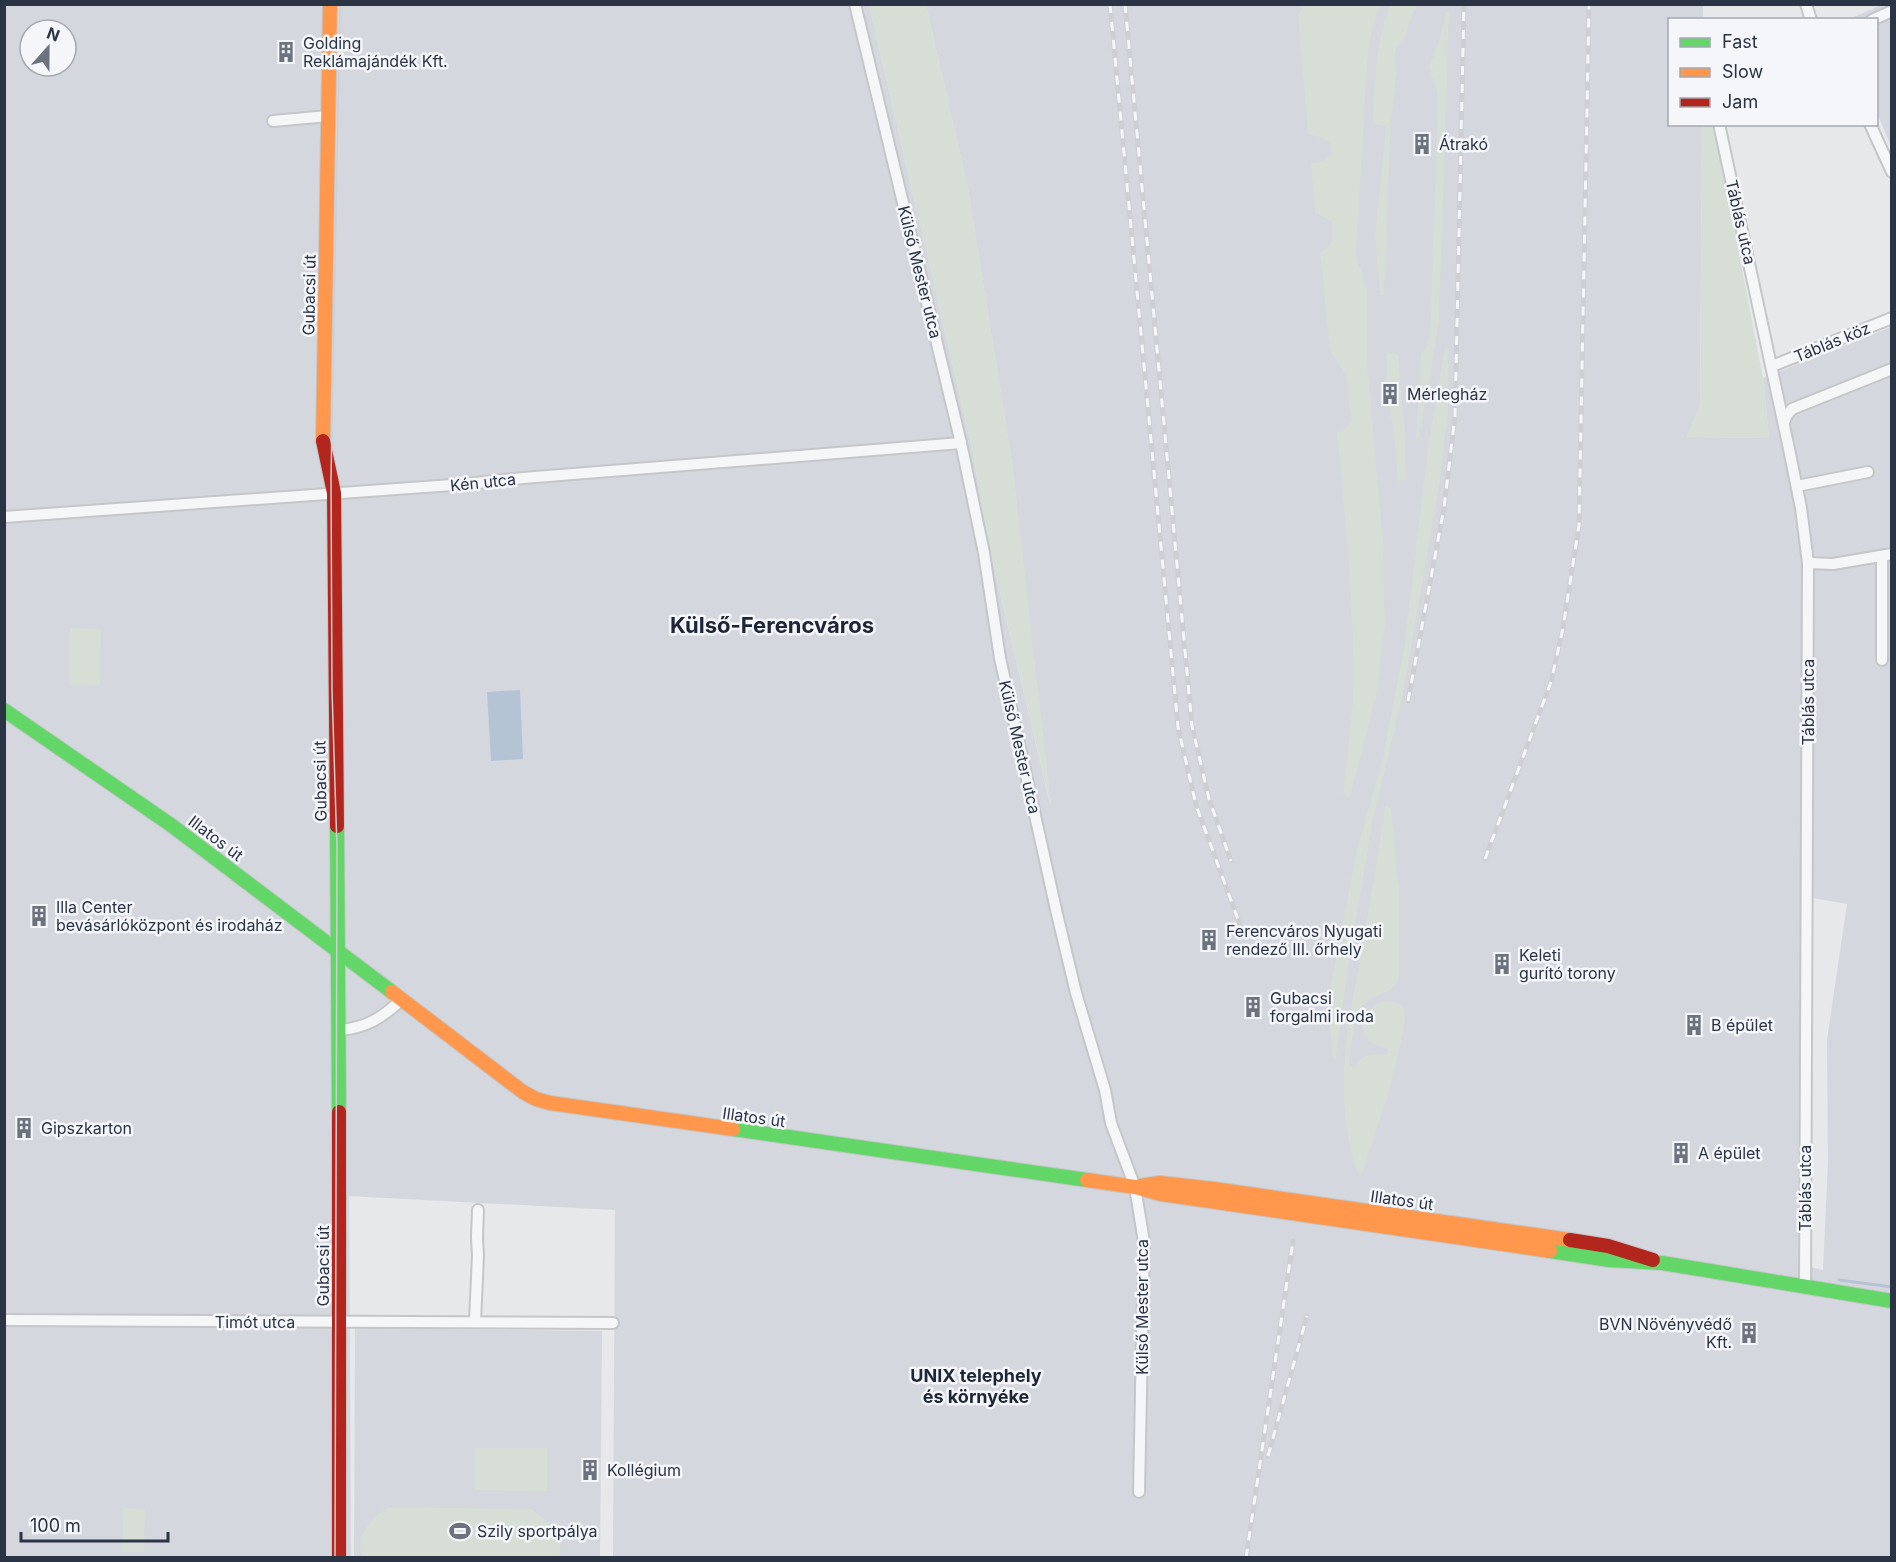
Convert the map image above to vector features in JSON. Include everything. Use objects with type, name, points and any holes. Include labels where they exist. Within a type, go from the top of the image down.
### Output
[{"type":"street","name":"Gubacsi út","points":[[330,4],[322,447],[334,493],[334,693],[339,954],[339,1557]]},
{"type":"street","name":"Külső Mester utca","points":[[855,4],[961,443],[984,553],[1000,658],[1057,914],[1112,1123],[1135,1187],[1144,1242],[1138,1492]]},
{"type":"street","points":[[1876,18],[1892,11]]},
{"type":"street","points":[[273,121],[328,116]]},
{"type":"street","name":"Táblás utca","points":[[1719,126],[1797,486],[1808,563],[1805,1288]]},
{"type":"street","points":[[1871,126],[1892,172]]},
{"type":"street","name":"Táblás köz","points":[[1772,366],[1892,318]]},
{"type":"street","points":[[1784,422],[1786,415],[1792,409],[1892,369]]},
{"type":"street","name":"Kén utca","points":[[4,517],[466,484],[961,443]]},
{"type":"street","points":[[1797,486],[1868,472]]},
{"type":"street","points":[[1808,563],[1833,564],[1887,555],[1882,660]]},
{"type":"street","name":"Illatos út","points":[[4,710],[171,825],[339,954],[523,1092],[536,1099],[549,1103],[1135,1187],[1161,1194],[1609,1260],[1662,1263],[1892,1301]]},
{"type":"street","points":[[339,1030],[356,1029],[370,1024],[387,1014],[401,1000]]},
{"type":"street","points":[[475,1322],[478,1210]]},
{"type":"street","name":"Timót utca","points":[[4,1320],[613,1323]]},
{"type":"shaded area","points":[[5,5],[869,5],[972,448],[990,550],[1050,804],[1012,463],[968,189],[926,5],[1703,5],[1703,18],[1668,18],[1668,126],[1702,126],[1700,406],[1687,437],[1769,438],[1763,378],[1891,327],[1891,1557],[613,1557],[615,1210],[349,1196],[351,1557],[5,1558]],"holes":[[[1800,874],[1807,874],[1807,897],[1847,904],[1827,1040],[1828,1162],[1823,1270],[1798,1264]]]},
{"type":"shaded area","points":[[869,5],[926,5],[968,189],[1012,463],[1052,811],[990,550],[972,448]]},
{"type":"shaded area","points":[[1304,5],[1380,5],[1371,35],[1367,64],[1356,255],[1367,290],[1367,362],[1383,540],[1385,623],[1377,692],[1350,797],[1343,795],[1353,701],[1354,667],[1349,563],[1337,432],[1345,430],[1351,421],[1346,374],[1330,351],[1320,252],[1331,244],[1332,222],[1315,213],[1311,163],[1317,163],[1329,157],[1331,145],[1323,138],[1308,134],[1298,15]]},
{"type":"shaded area","points":[[1390,5],[1418,5],[1404,39],[1396,49],[1394,59],[1397,68],[1391,121],[1384,295],[1380,295],[1375,236],[1386,126],[1373,123],[1373,108],[1379,48]]},
{"type":"shaded area","points":[[1881,5],[1891,5],[1891,146],[1878,115],[1878,18],[1852,18]]},
{"type":"shaded area","points":[[1446,12],[1449,12],[1439,320],[1418,440],[1416,439],[1421,353],[1426,349],[1430,336],[1438,104],[1437,91],[1429,67],[1439,41]]},
{"type":"shaded area","points":[[1702,126],[1714,126],[1763,378],[1769,438],[1687,437],[1700,406]]},
{"type":"shaded area","points":[[1445,346],[1448,347],[1448,412],[1440,480],[1403,694],[1373,820],[1349,959],[1336,1058],[1333,1058],[1330,1027],[1331,984],[1357,849],[1382,761],[1404,649],[1428,447]]},
{"type":"shaded area","points":[[1386,351],[1398,355],[1405,431],[1406,480],[1398,481],[1388,398],[1399,397],[1398,389],[1390,389],[1387,384]]},
{"type":"shaded area","points":[[70,628],[101,629],[100,686],[70,685]]},
{"type":"shaded area","points":[[1385,806],[1391,808],[1399,892],[1399,976],[1393,988],[1369,1000],[1359,1012],[1352,1037],[1349,1063],[1351,1066],[1354,1067],[1368,1055],[1387,1055],[1388,1049],[1373,1043],[1365,1034],[1363,1025],[1366,1015],[1373,1007],[1383,1002],[1393,1002],[1404,1008],[1405,1019],[1391,1082],[1361,1177],[1349,1142],[1345,1118],[1345,1053]]},
{"type":"shaded area","points":[[355,1328],[602,1331],[600,1557],[354,1558]]},
{"type":"shaded area","points":[[475,1448],[547,1448],[547,1491],[475,1490]]},
{"type":"shaded area","name":"Szily sportpálya","points":[[389,1507],[531,1509],[554,1529],[560,1542],[559,1558],[362,1557],[360,1541],[366,1528],[376,1516]]},
{"type":"shaded area","points":[[123,1508],[145,1509],[144,1552],[122,1552]]},
{"type":"water","points":[[520,690],[523,759],[491,761],[487,692]]},
{"type":"waterway","points":[[1839,1280],[1892,1287]]},
{"type":"tram line","points":[[335,1558],[337,849],[332,690],[331,479],[340,4]]},
{"type":"railway","points":[[1110,4],[1178,727],[1196,805],[1243,933]]},
{"type":"railway","points":[[1125,4],[1192,726],[1209,799],[1231,861]]},
{"type":"railway","points":[[1408,701],[1444,508],[1455,416],[1464,4]]},
{"type":"railway","points":[[1485,859],[1551,682],[1563,628],[1579,525],[1589,4]]},
{"type":"railway","points":[[1246,1558],[1293,1241]]},
{"type":"railway","points":[[1268,1456],[1307,1316]]},
{"type":"traffic: fast","points":[[4,710],[171,825],[392,992]]},
{"type":"traffic: fast","points":[[337,826],[339,1112]]},
{"type":"traffic: fast","points":[[733,1129],[1087,1180]]},
{"type":"traffic: fast","points":[[1550,1251],[1609,1260],[1662,1263],[1892,1301]]},
{"type":"traffic: slow","points":[[323,441],[330,4]]},
{"type":"traffic: slow","points":[[392,992],[523,1092],[536,1099],[550,1103],[733,1129]]},
{"type":"traffic: slow","points":[[1087,1180],[1135,1187],[1161,1194],[1550,1251]]},
{"type":"traffic: slow","points":[[1140,1186],[1160,1183],[1214,1189],[1570,1240]]},
{"type":"traffic: jam","points":[[323,441],[334,493],[337,826]]},
{"type":"traffic: jam","points":[[339,1112],[339,1558]]},
{"type":"traffic: jam","points":[[1570,1240],[1608,1246],[1653,1260]]},
{"type":"place","name":"Golding Reklámajándék Kft.","points":[[286,52]]},
{"type":"place","name":"Átrakó","points":[[1422,144]]},
{"type":"place","name":"Mérlegház","points":[[1390,394]]},
{"type":"place","name":"Illa Center bevásárlóközpont és irodaház","points":[[39,916]]},
{"type":"place","name":"Ferencváros Nyugati rendező III. őrhely","points":[[1209,940]]},
{"type":"place","name":"Keleti gurító torony","points":[[1502,964]]},
{"type":"place","name":"Gubacsi forgalmi iroda","points":[[1253,1007]]},
{"type":"place","name":"B épület","points":[[1694,1025]]},
{"type":"place","name":"Gipszkarton","points":[[24,1128]]},
{"type":"place","name":"A épület","points":[[1681,1153]]},
{"type":"place","name":"BVN Növényvédő Kft.","points":[[1749,1333]]},
{"type":"place","name":"Kollégium","points":[[590,1470]]},
{"type":"place","name":"Szily sportpálya","points":[[460,1531]]},
{"type":"district","name":"Külső-Ferencváros","points":[[772,625]]},
{"type":"district","name":"UNIX telephely és környéke","points":[[976,1386]]}]
